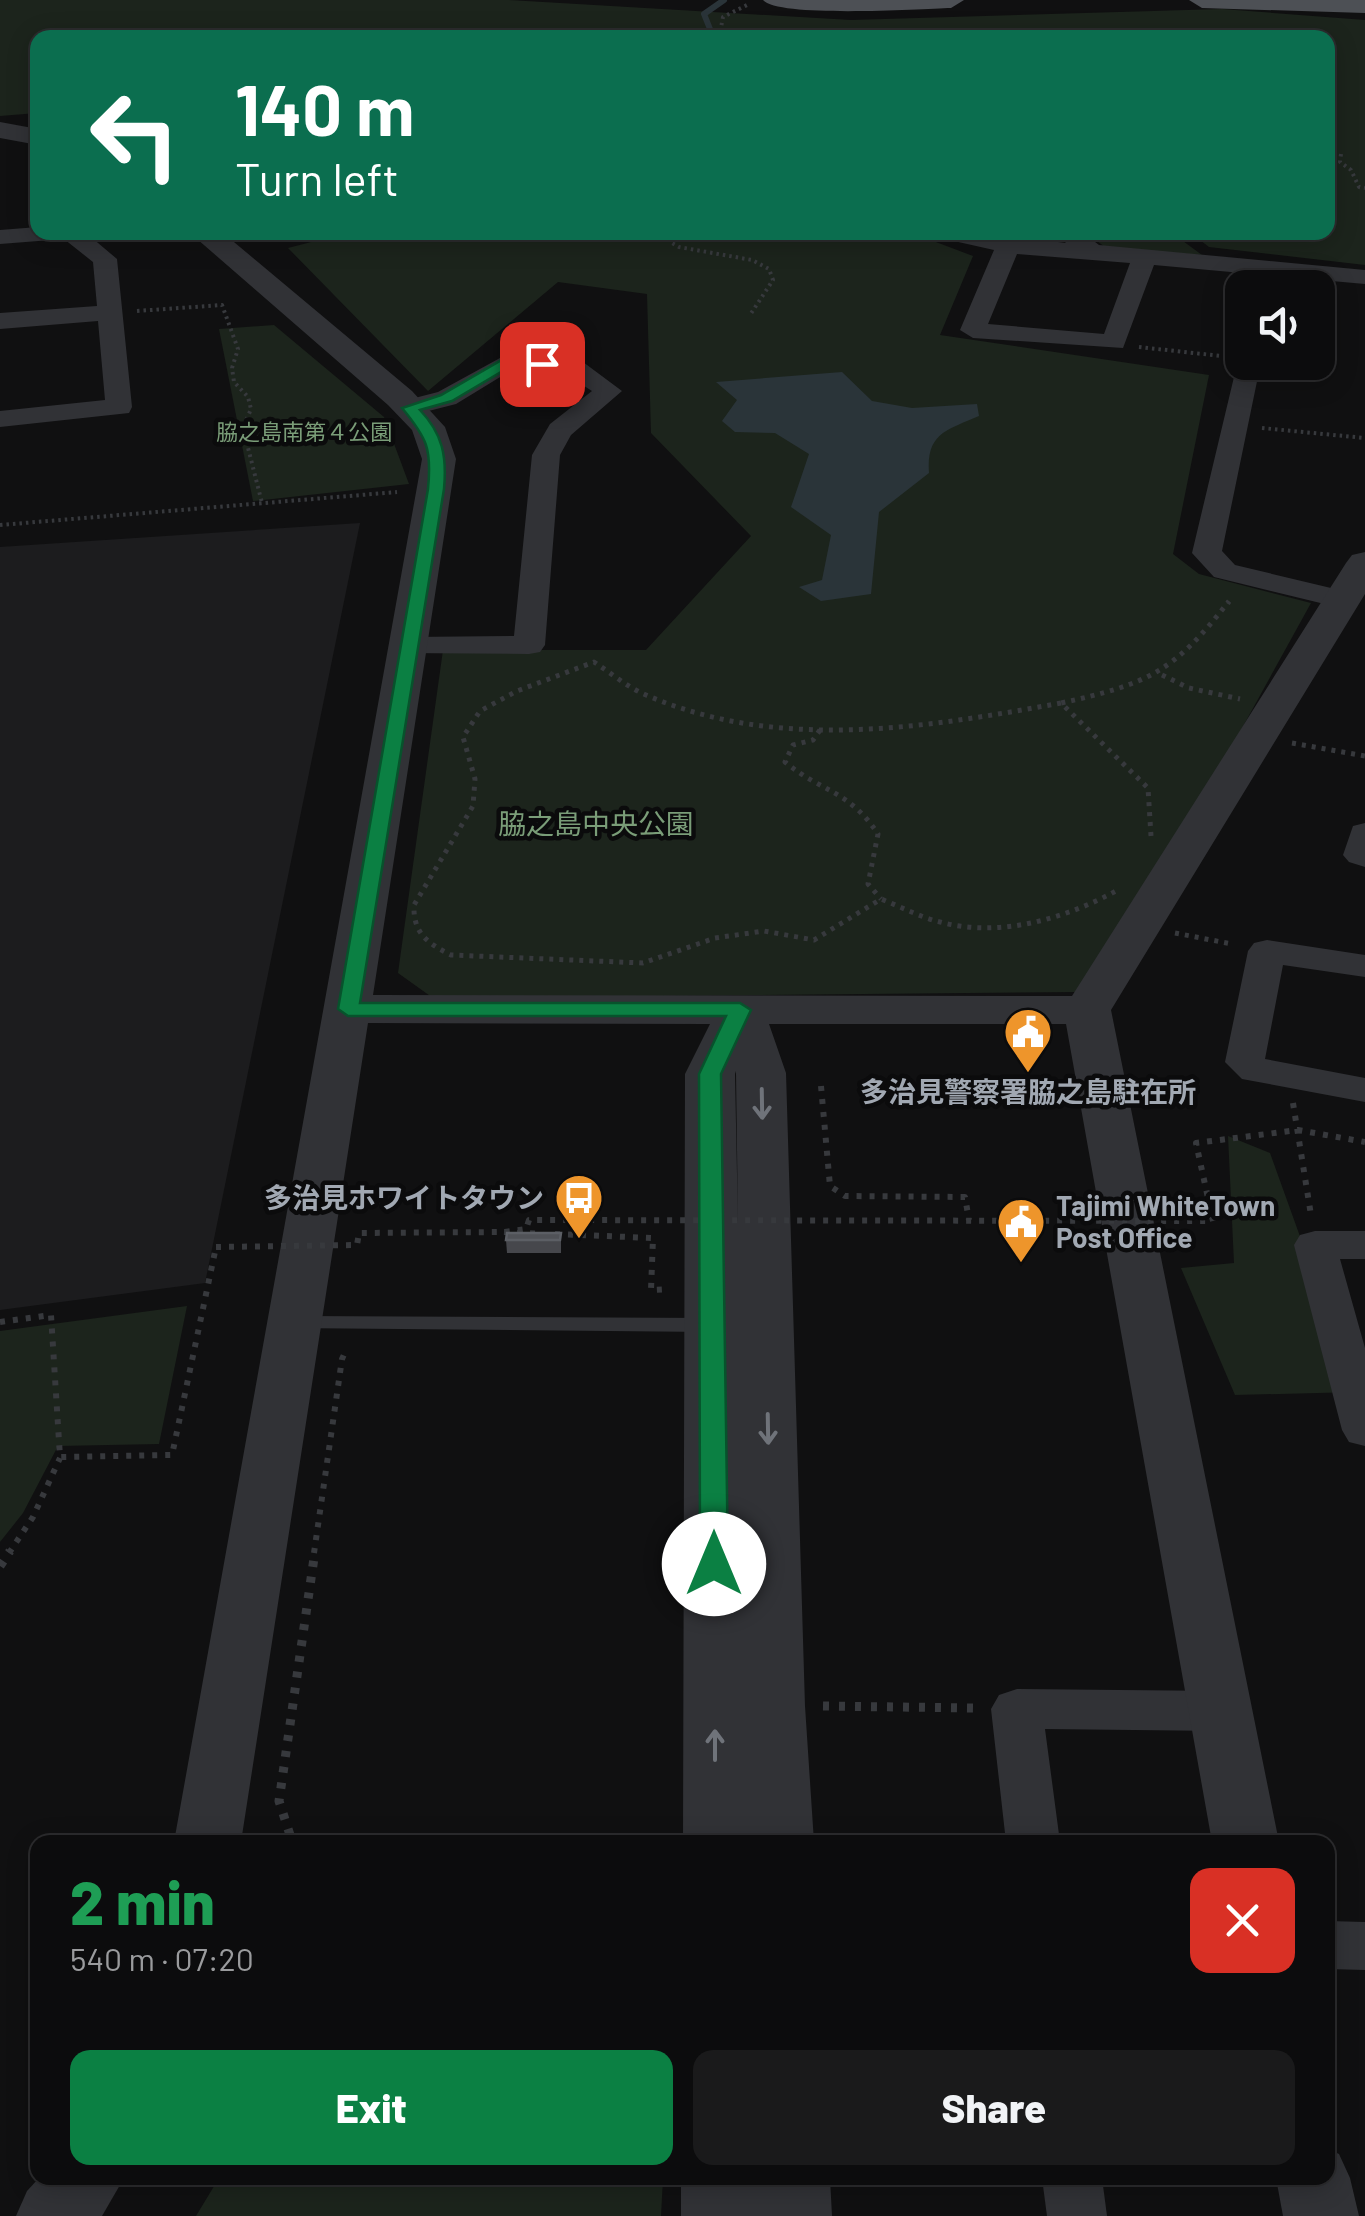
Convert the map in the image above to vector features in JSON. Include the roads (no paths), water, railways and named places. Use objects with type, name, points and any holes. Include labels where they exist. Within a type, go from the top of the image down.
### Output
[{"type":"main road","points":[[776,0],[950,0]]},
{"type":"main road","points":[[1202,0],[1365,5]]},
{"type":"street","points":[[0,236],[30,234]]},
{"type":"street","points":[[0,419],[119,408],[106,260],[79,240]]},
{"type":"street","points":[[208,1835],[439,458],[428,427],[410,408],[212,240]]},
{"type":"street","points":[[981,240],[1144,258],[1225,272]]},
{"type":"street","points":[[1076,240],[1092,252]]},
{"type":"street","points":[[1008,246],[973,330],[1114,343],[1144,258]]},
{"type":"street","points":[[1335,277],[1365,277]]},
{"type":"street","points":[[0,321],[110,313]]},
{"type":"street","points":[[410,408],[446,398],[510,360],[574,368],[609,391],[560,430],[546,455],[529,645],[410,646]]},
{"type":"street","points":[[1235,380],[1232,425],[1207,553],[1225,572],[1342,599]]},
{"type":"street","points":[[1245,1835],[1087,1010],[1365,563]]},
{"type":"street","points":[[1365,833],[1361,855],[1365,856]]},
{"type":"street","points":[[1365,966],[1268,951],[1245,1062],[1256,1071],[1365,1090]]},
{"type":"street","points":[[348,1009],[1087,1010]]},
{"type":"street","points":[[716,1835],[710,1074],[740,1010]]},
{"type":"street","points":[[740,1010],[761,1073],[773,1706],[780,1835]]},
{"type":"street","points":[[1365,1245],[1315,1244],[1365,1430]]},
{"type":"street","points":[[1031,1835],[1017,1709],[1222,1712]]},
{"type":"street","points":[[1335,1945],[1365,1946]]},
{"type":"street","points":[[54,2216],[81,2185]]},
{"type":"street","points":[[718,2185],[719,2216]]},
{"type":"street","points":[[792,2185],[794,2216]]},
{"type":"street","points":[[1073,2185],[1077,2216]]},
{"type":"street","points":[[1314,2185],[1321,2216]]},
{"type":"lane","points":[[296,1323],[712,1325]]},
{"type":"waterway","points":[[708,30],[704,14],[724,0]]},
{"type":"place","name":"多治見警察署脇之島駐在所","points":[[1028,1074]]},
{"type":"place","name":"多治見ホワイトタウン","points":[[579,1240]]},
{"type":"place","name":"Tajimi WhiteTown Post Office","points":[[1021,1264]]},
{"type":"park label","name":"脇之島南第４公園","points":[[304,432]]},
{"type":"park label","name":"脇之島中央公園","points":[[596,824]]}]
